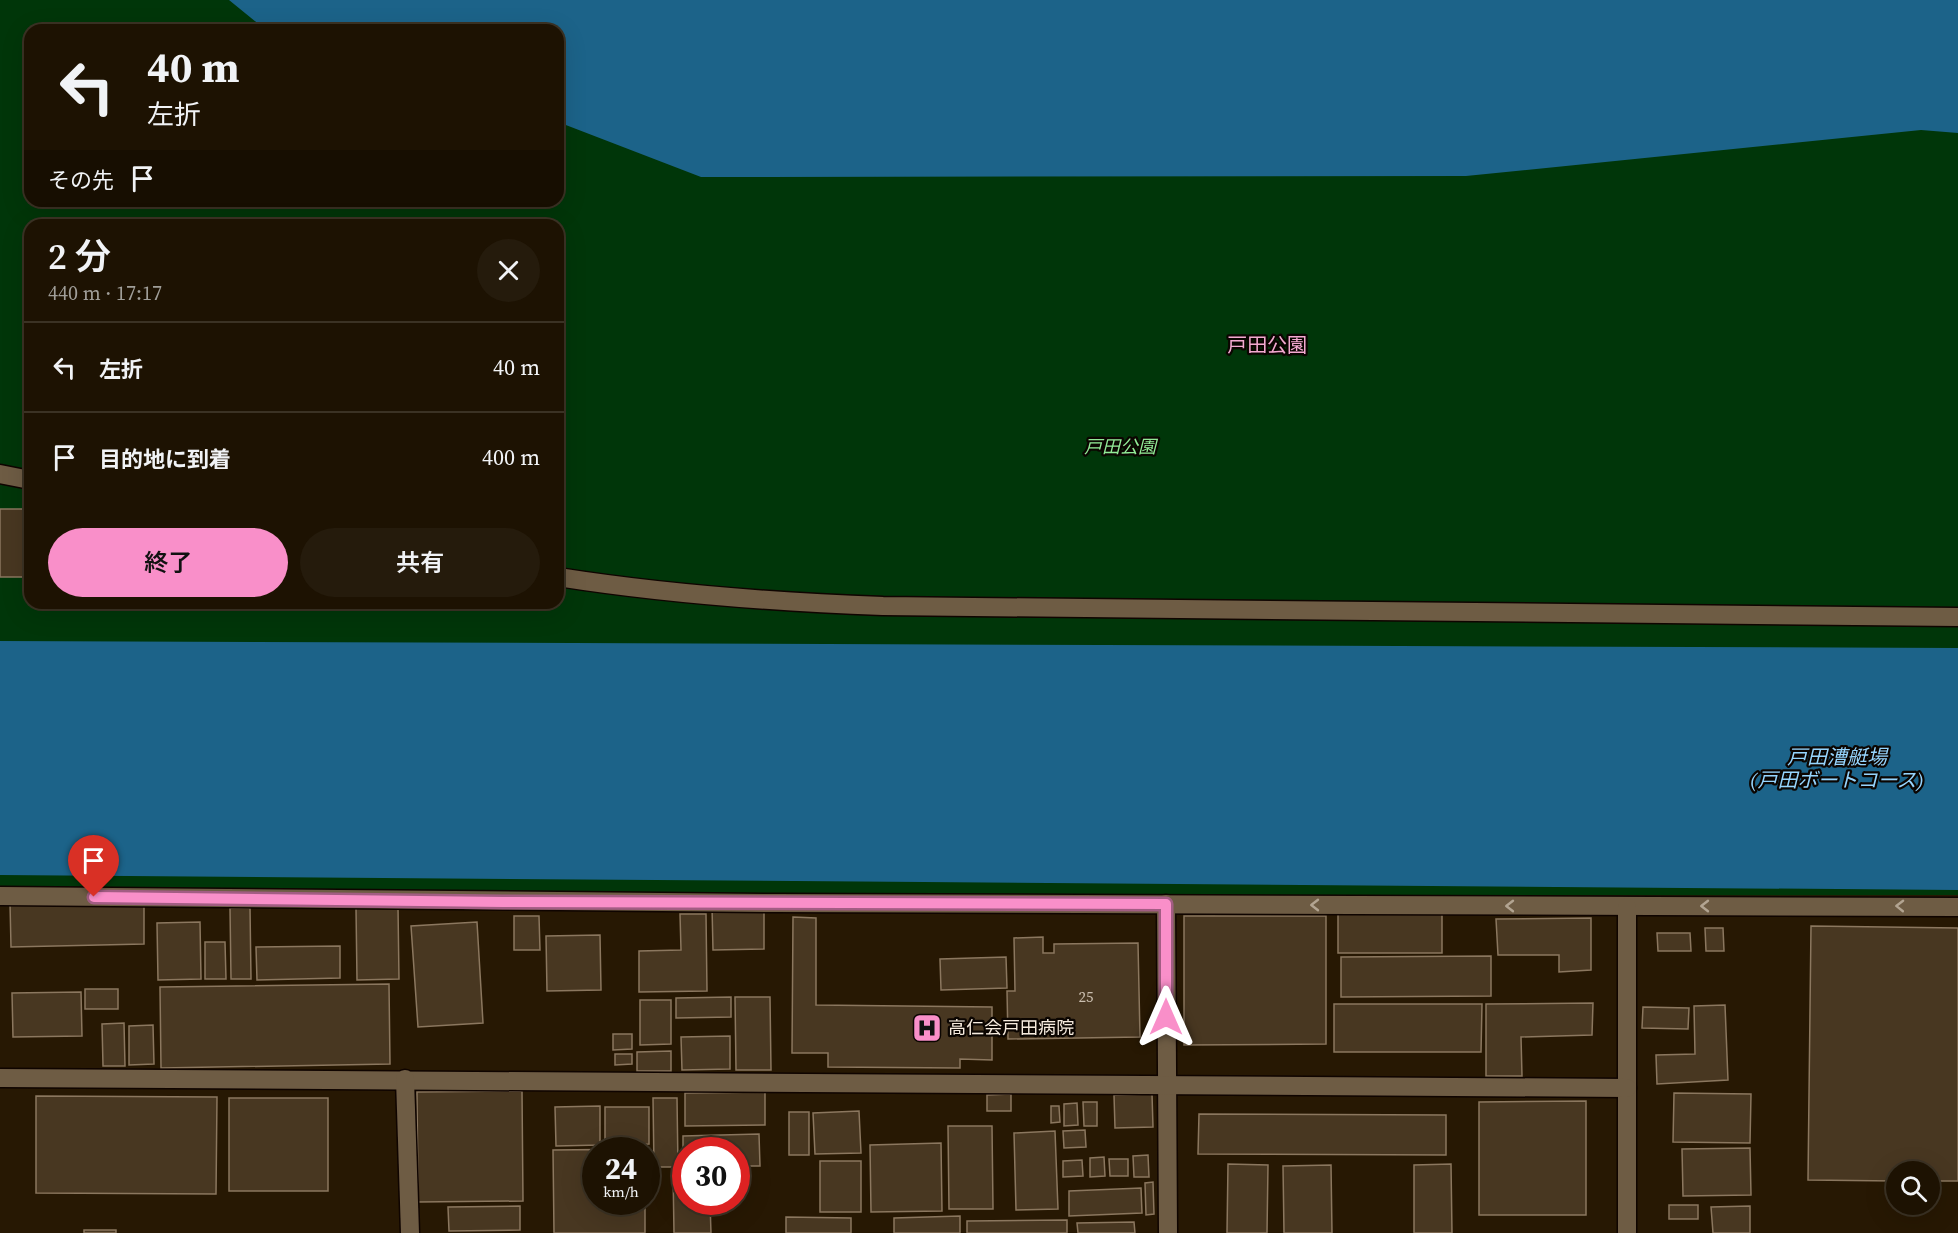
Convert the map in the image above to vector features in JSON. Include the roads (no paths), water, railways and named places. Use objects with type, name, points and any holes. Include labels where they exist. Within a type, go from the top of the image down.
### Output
[{"type":"street","points":[[0,474],[24,479]]},
{"type":"street","points":[[564,578],[692,594],[800,603],[883,606],[1958,617]]},
{"type":"street","points":[[0,896],[503,902],[1958,907]]},
{"type":"street","points":[[1166,904],[1168,1233]]},
{"type":"street","points":[[1626,907],[1627,1233]]},
{"type":"street","points":[[0,1078],[1627,1088]]},
{"type":"street","points":[[405,1079],[410,1233]]},
{"type":"water","points":[[229,0],[1958,0],[1958,133],[1921,130],[1466,176],[701,177],[564,124],[564,24],[259,24]]},
{"type":"water","name":"戸田漕艇場 (戸田ボートコース)","points":[[0,641],[1958,648],[1958,890],[0,875]]},
{"type":"place","name":"高仁会戸田病院","points":[[927,1028]]},
{"type":"district","name":"戸田公園","points":[[1267,345]]}]
